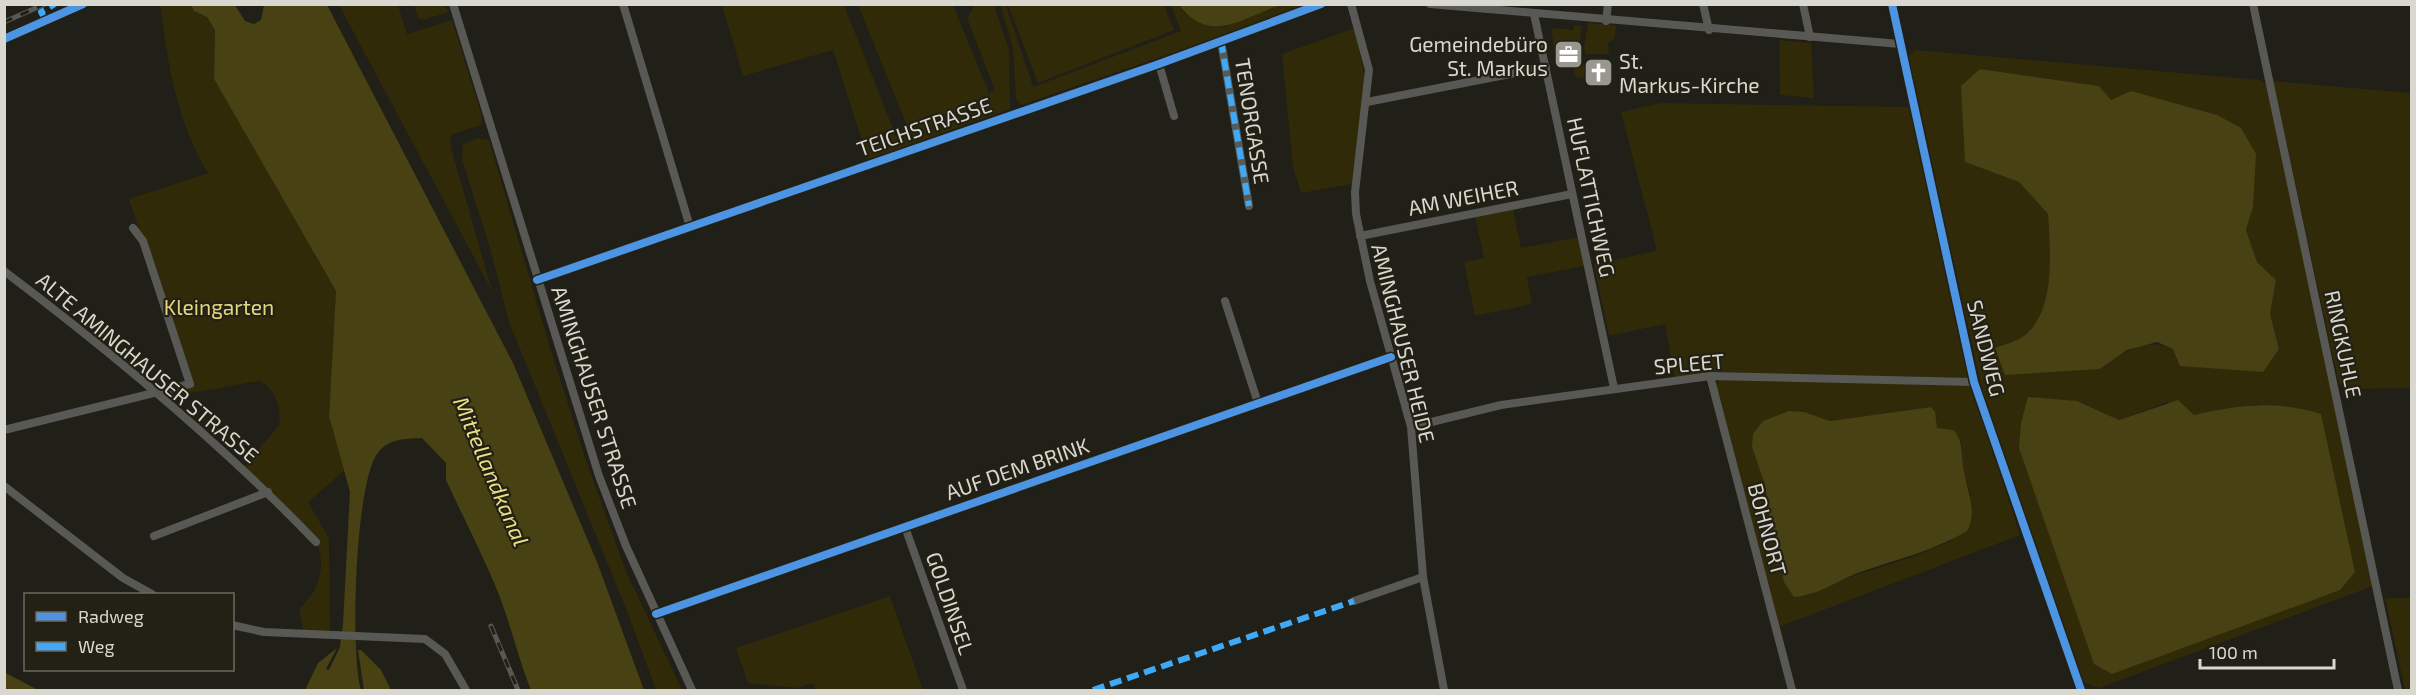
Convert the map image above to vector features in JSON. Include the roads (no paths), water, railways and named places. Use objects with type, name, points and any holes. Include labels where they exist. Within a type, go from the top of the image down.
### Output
[{"type":"street","points":[[4,39],[83,4]]},
{"type":"street","name":"AMINGHAUSER STRASSE","points":[[453,4],[599,476],[656,614],[692,690]]},
{"type":"street","points":[[623,4],[690,227]]},
{"type":"street","name":"TEICHSTRASSE","points":[[537,280],[1159,64],[1322,4]]},
{"type":"street","name":"AMINGHAUSER HEIDE","points":[[1351,4],[1369,70],[1355,192],[1360,236],[1411,427],[1423,577],[1444,690]]},
{"type":"street","points":[[1430,4],[1503,8],[1534,14],[1709,30],[1900,44]]},
{"type":"street","points":[[1606,21],[1608,4]]},
{"type":"street","points":[[1703,4],[1709,30]]},
{"type":"street","points":[[1803,4],[1809,37]]},
{"type":"street","name":"SANDWEG","points":[[1892,4],[1974,382],[2081,690]]},
{"type":"street","name":"RINGKUHLE","points":[[2253,4],[2398,690]]},
{"type":"street","name":"HUFLATTICHWEG","points":[[1534,14],[1614,388]]},
{"type":"street","name":"TENORGASSE","points":[[1221,41],[1249,206]]},
{"type":"street","points":[[1159,64],[1174,116]]},
{"type":"street","points":[[1367,102],[1546,67]]},
{"type":"street","name":"AM WEIHER","points":[[1360,236],[1572,194]]},
{"type":"street","points":[[4,430],[190,384],[143,241],[133,228]]},
{"type":"street","name":"ALTE AMINGHAUSER STRASSE","points":[[4,271],[155,392],[268,492],[316,542]]},
{"type":"street","points":[[1225,301],[1258,403]]},
{"type":"street","name":"AUF DEM BRINK","points":[[656,614],[1391,357]]},
{"type":"street","name":"SPLEET","points":[[1411,427],[1501,405],[1710,376],[1974,382]]},
{"type":"street","name":"BOHNORT","points":[[1710,376],[1791,690]]},
{"type":"street","points":[[4,486],[123,578],[150,593]]},
{"type":"street","name":"ALTE AMINGHAUSER STRASSE","points":[[154,536],[268,492]]},
{"type":"street","name":"GOLDINSEL","points":[[905,526],[963,690]]},
{"type":"street","points":[[1354,601],[1423,577]]},
{"type":"street","points":[[234,625],[264,632],[414,637],[436,645],[446,654],[466,690]]},
{"type":"water","name":"Mittellandkanal","points":[[191,5],[235,5],[245,21],[254,24],[261,20],[264,5],[327,5],[513,363],[597,562],[644,690],[531,690],[495,585],[446,480],[446,463],[422,438],[397,440],[386,445],[377,454],[370,472],[359,533],[355,607],[361,690],[305,690],[318,663],[337,648],[326,669],[329,670],[340,647],[343,624],[350,492],[329,416],[336,291],[214,79],[215,30],[207,17],[194,11]]},
{"type":"water","points":[[1179,5],[1280,5],[1239,22],[1214,26],[1202,24]]},
{"type":"water","points":[[1980,69],[2099,86],[2111,100],[2131,91],[2217,115],[2241,128],[2256,154],[2253,207],[2246,230],[2257,262],[2276,280],[2270,314],[2279,349],[2263,372],[2180,366],[2173,349],[2157,342],[2127,350],[2100,369],[2005,375],[1995,348],[2021,338],[2033,328],[2046,298],[2050,263],[2048,214],[2019,182],[1965,162],[1961,86]]},
{"type":"water","points":[[2028,397],[2077,401],[2119,420],[2178,400],[2194,415],[2257,406],[2288,407],[2321,414],[2355,572],[2340,590],[2112,674],[2094,664],[2019,448],[2021,423]]},
{"type":"water","points":[[1931,407],[1935,412],[1937,428],[1953,430],[1961,444],[1972,508],[1967,531],[1926,550],[1855,574],[1818,591],[1794,597],[1784,582],[1769,515],[1765,485],[1752,447],[1753,434],[1763,421],[1789,411],[1804,412],[1830,421]]},
{"type":"water","points":[[358,650],[361,650],[381,670],[391,690],[364,690]]},
{"type":"water","points":[[4,672],[38,690],[5,690]]},
{"type":"railway","points":[[4,22],[45,4]]},
{"type":"railway","points":[[491,626],[518,690]]},
{"type":"place","name":"Gemeindebüro St. Markus","points":[[1569,55]]},
{"type":"place","name":"St. Markus-Kirche","points":[[1598,72]]},
{"type":"park label","name":"Kleingarten","points":[[219,306]]}]
